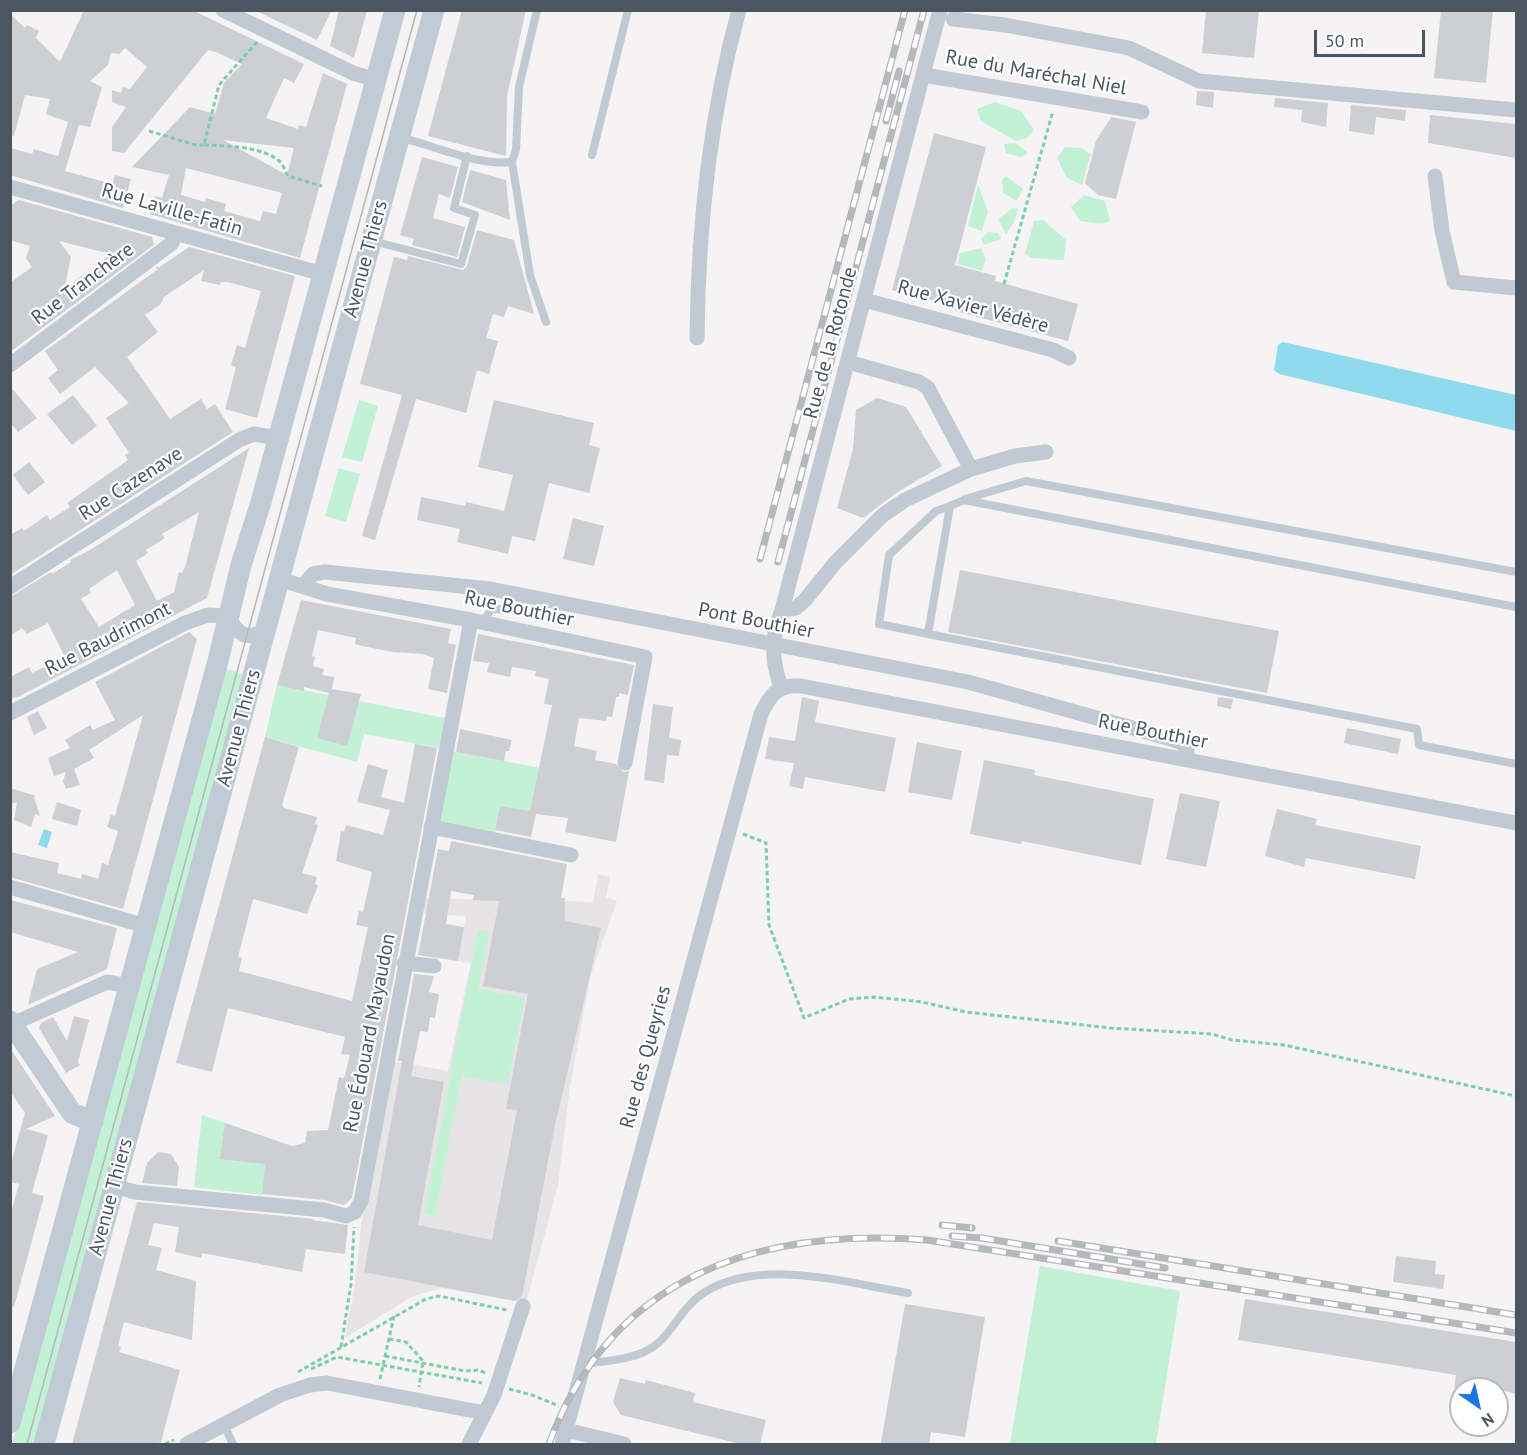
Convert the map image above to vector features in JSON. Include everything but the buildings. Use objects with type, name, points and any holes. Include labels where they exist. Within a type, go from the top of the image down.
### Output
[{"type":"street","points":[[223,10],[353,73],[376,80]]},
{"type":"street","name":"Avenue Thiers","points":[[10,1422],[395,10]]},
{"type":"street","name":"Avenue Thiers","points":[[44,1444],[434,10]]},
{"type":"street","points":[[698,338],[700,230],[714,114],[739,10]]},
{"type":"street","points":[[946,15],[1129,48],[1199,81],[1516,110]]},
{"type":"street","name":"Rue de la Rotonde","points":[[781,687],[772,655],[774,630],[782,610],[924,75],[946,15]]},
{"type":"street","name":"Rue du Maréchal Niel","points":[[924,75],[1142,112]]},
{"type":"street","points":[[1435,176],[1442,231],[1454,282],[1516,288]]},
{"type":"street","name":"Rue Laville-Fatin","points":[[10,187],[323,274]]},
{"type":"street","name":"Rue Tranchère","points":[[10,365],[172,243],[175,233]]},
{"type":"street","name":"Rue Xavier Védère","points":[[864,300],[1053,350],[1069,358]]},
{"type":"street","points":[[848,362],[919,382],[928,388],[971,468]]},
{"type":"street","name":"Rue Cazenave","points":[[10,586],[239,440],[254,434],[278,438]]},
{"type":"street","points":[[782,610],[796,608],[805,600],[835,563],[883,515],[905,500],[971,468],[1015,456],[1046,452]]},
{"type":"street","name":"Pont Bouthier","points":[[303,586],[313,574],[325,572],[490,589],[968,682],[1182,742],[1187,748],[1187,760]]},
{"type":"street","name":"Rue Bouthier","points":[[279,579],[327,594],[645,657],[625,763]]},
{"type":"street","name":"Rue Baudrimont","points":[[10,713],[185,623],[208,615],[228,616]]},
{"type":"street","points":[[228,616],[240,635],[256,635],[266,629]]},
{"type":"street","name":"Rue Édouard Mayaudon","points":[[355,1212],[361,1201],[431,827],[477,622]]},
{"type":"street","name":"Rue Bouthier","points":[[781,687],[801,686],[1516,823]]},
{"type":"street","name":"Rue des Queyries","points":[[564,1437],[761,714],[773,693],[781,687]]},
{"type":"street","points":[[431,827],[571,855]]},
{"type":"street","points":[[10,887],[146,926]]},
{"type":"street","points":[[404,963],[434,966]]},
{"type":"street","points":[[93,1122],[72,1113],[11,1024],[107,982],[130,986]]},
{"type":"street","points":[[114,1186],[135,1192],[324,1210],[346,1216],[355,1212]]},
{"type":"street","points":[[469,1444],[485,1413],[521,1309]]},
{"type":"street","points":[[187,1444],[205,1440],[224,1425],[280,1395],[309,1385],[327,1383],[485,1413]]},
{"type":"street","points":[[564,1437],[624,1444]]},
{"type":"lane","points":[[537,10],[519,87],[516,149],[512,162],[530,275],[546,322]]},
{"type":"lane","points":[[592,155],[628,10]]},
{"type":"lane","points":[[400,137],[467,156],[503,163],[512,162]]},
{"type":"lane","points":[[372,240],[461,264],[476,215],[454,208],[467,156]]},
{"type":"lane","points":[[1516,572],[1026,481],[936,511],[889,555],[879,624],[1417,729],[1419,745],[1516,764]]},
{"type":"lane","points":[[964,500],[1516,607]]},
{"type":"lane","points":[[928,634],[950,506]]},
{"type":"lane","points":[[477,622],[492,608],[502,610]]},
{"type":"lane","points":[[584,1364],[629,1357],[645,1352],[664,1339],[698,1297],[731,1280],[761,1274],[793,1275],[908,1293]]},
{"type":"lane","points":[[224,1425],[233,1444]]},
{"type":"path","points":[[204,145],[219,85],[257,41],[263,29]]},
{"type":"path","points":[[1004,284],[1057,98]]},
{"type":"path","points":[[149,131],[196,145],[234,146],[264,154],[280,160],[288,176],[322,186]]},
{"type":"path","points":[[729,831],[766,843],[770,925],[804,1018],[849,999],[874,997],[922,1002],[966,1012],[1110,1028],[1212,1034],[1232,1040],[1284,1044],[1516,1096]]},
{"type":"path","points":[[341,1347],[351,1284],[355,1212]]},
{"type":"path","points":[[290,1376],[426,1299],[439,1296],[521,1309]]},
{"type":"path","points":[[378,1394],[394,1316]]},
{"type":"path","points":[[389,1339],[406,1342],[423,1364],[416,1401]]},
{"type":"path","points":[[385,1356],[465,1371],[479,1370],[495,1382]]},
{"type":"path","points":[[297,1375],[337,1357],[495,1382],[571,1411]]},
{"type":"shaded area","points":[[598,874],[610,877],[606,897],[617,901],[591,974],[570,1086],[558,1185],[526,1303],[441,1288],[413,1296],[345,1338],[355,1284],[361,1226],[393,1061],[448,1071],[471,963],[458,961],[466,916],[421,913],[424,898],[593,902]]},
{"type":"green space","points":[[995,102],[1021,111],[1034,130],[1027,138],[1016,141],[981,121],[977,109]]},
{"type":"green space","points":[[1016,143],[1028,153],[1021,157],[1006,153],[1004,144]]},
{"type":"green space","points":[[1065,147],[1081,148],[1091,154],[1082,185],[1066,177],[1057,158]]},
{"type":"green space","points":[[1006,176],[1023,189],[1017,201],[1003,193],[1002,180]]},
{"type":"green space","points":[[978,185],[988,211],[982,231],[968,226]]},
{"type":"green space","points":[[1084,195],[1105,201],[1110,221],[1102,224],[1080,221],[1071,207]]},
{"type":"green space","points":[[1013,208],[1018,209],[1014,222],[1006,234],[998,219]]},
{"type":"green space","points":[[1043,220],[1066,240],[1064,260],[1032,258],[1025,254],[1034,221]]},
{"type":"green space","points":[[988,232],[998,233],[1001,239],[984,245],[981,239]]},
{"type":"green space","points":[[981,248],[986,259],[982,271],[957,264],[960,253]]},
{"type":"green space","points":[[359,400],[378,406],[362,462],[342,457]]},
{"type":"green space","points":[[339,468],[360,474],[346,522],[325,516]]},
{"type":"green space","points":[[224,668],[246,675],[36,1444],[12,1444]]},
{"type":"green space","points":[[277,685],[445,718],[439,748],[364,734],[357,762],[265,737]]},
{"type":"green space","points":[[452,751],[540,768],[530,811],[500,806],[494,834],[436,824]]},
{"type":"green space","points":[[478,930],[489,932],[477,996],[480,989],[525,998],[524,1005],[507,1085],[463,1076],[464,1064],[435,1216],[424,1214]]},
{"type":"green space","points":[[202,1115],[268,1138],[262,1195],[194,1187]]},
{"type":"green space","points":[[1040,1266],[1180,1291],[1156,1444],[1010,1444]]},
{"type":"water","points":[[1283,342],[1516,395],[1516,431],[1279,374],[1274,370],[1278,345]]},
{"type":"water","points":[[44,829],[52,832],[47,848],[38,845]]},
{"type":"tram line","points":[[27,1444],[417,10]]},
{"type":"railway","points":[[760,559],[905,10]]},
{"type":"railway","points":[[778,562],[924,10]]},
{"type":"railway","points":[[886,121],[899,71]]},
{"type":"railway","points":[[942,1225],[972,1228]]},
{"type":"railway","points":[[952,1236],[982,1238],[1165,1268]]},
{"type":"railway","points":[[549,1444],[576,1386],[611,1339],[652,1302],[699,1274],[750,1254],[806,1243],[865,1238],[927,1240],[1516,1333]]},
{"type":"railway","points":[[1058,1241],[1516,1315]]}]
